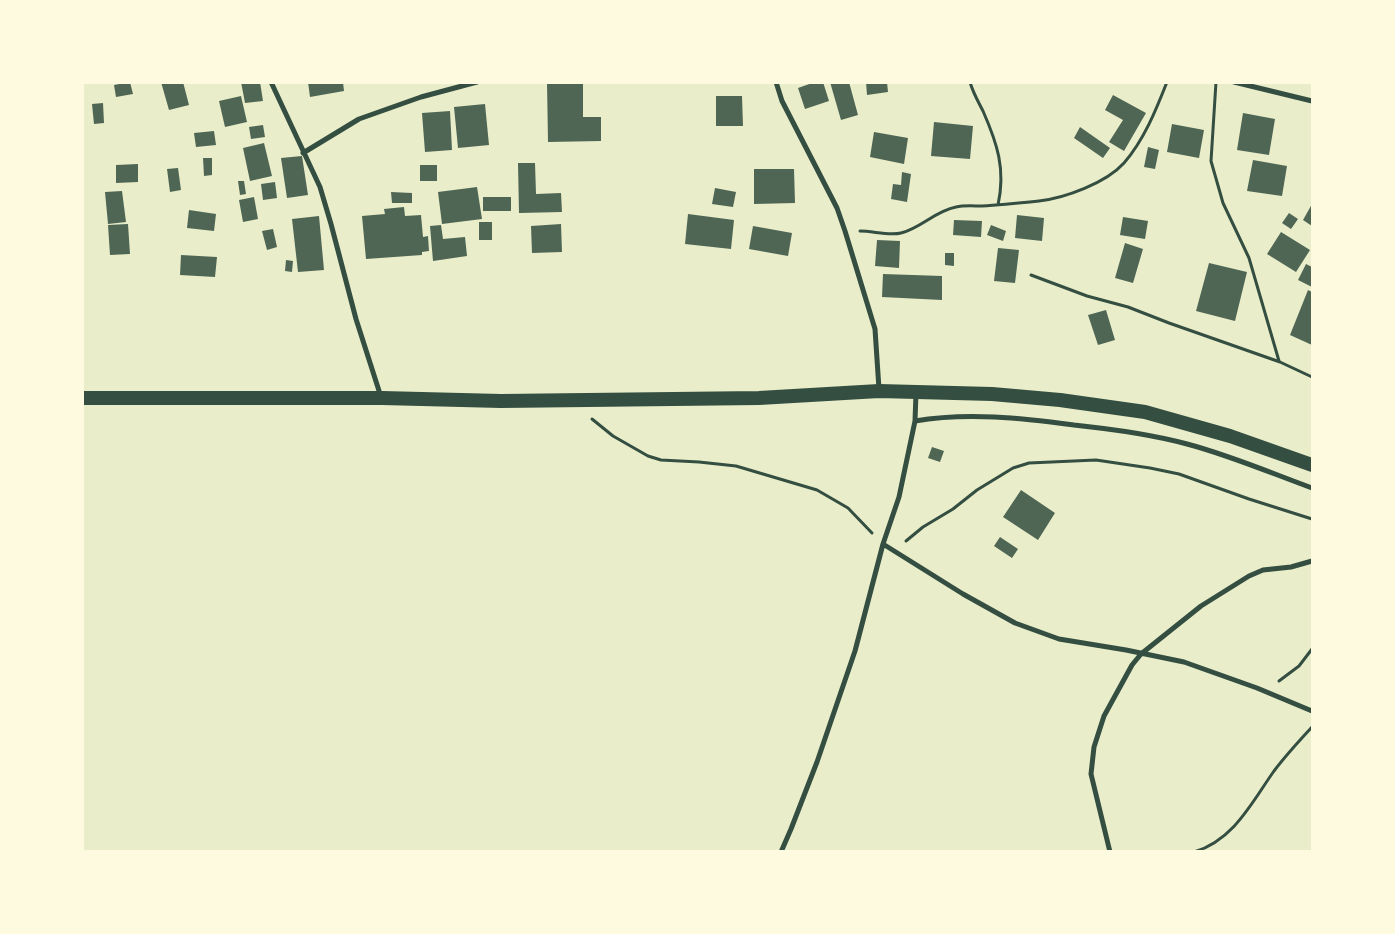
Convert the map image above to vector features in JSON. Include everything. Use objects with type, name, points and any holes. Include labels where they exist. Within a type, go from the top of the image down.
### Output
[{"type":"highway","points":[[82,398],[382,398],[501,401],[759,398],[879,391],[992,394],[1060,400],[1145,412],[1230,436],[1312,465]]},
{"type":"street","points":[[271,82],[320,186],[332,224],[356,319],[382,398]]},
{"type":"street","points":[[303,153],[359,119],[421,97],[477,82]]},
{"type":"street","points":[[776,82],[782,101],[837,208],[845,230],[875,329],[879,391]]},
{"type":"street","points":[[1234,82],[1312,101]]},
{"type":"street","points":[[781,852],[814,771],[855,651],[883,544],[899,497],[915,421],[917,391]]},
{"type":"street","points":[[915,421],[955,416],[983,417],[1048,421],[1112,429],[1187,444],[1312,488]]},
{"type":"street","points":[[883,544],[963,594],[1015,623],[1059,639],[1184,662],[1264,690],[1312,711]]},
{"type":"street","points":[[1110,852],[1090,774],[1094,747],[1104,716],[1132,665],[1141,654],[1201,606],[1249,576],[1263,570],[1291,566],[1312,560]]},
{"type":"path","points":[[970,82],[992,132],[999,154],[1002,169],[998,205]]},
{"type":"path","points":[[845,230],[900,233],[911,229],[941,211],[956,206],[1041,201],[1070,194],[1098,181],[1123,164],[1134,150],[1149,122],[1166,82]]},
{"type":"path","points":[[1216,82],[1211,161],[1223,203],[1249,258],[1280,362]]},
{"type":"path","points":[[1031,275],[1087,296],[1128,307],[1280,362],[1312,377]]},
{"type":"path","points":[[567,399],[613,436],[648,456],[661,460],[736,466],[817,490],[848,508],[883,544]]},
{"type":"path","points":[[894,551],[923,527],[978,490],[1013,468],[1030,463],[1096,460],[1150,468],[1179,474],[1312,519]]},
{"type":"path","points":[[1264,690],[1300,666],[1312,649]]},
{"type":"path","points":[[1194,852],[1207,848],[1240,821],[1290,750],[1312,727]]},
{"type":"building","points":[[130,82],[133,94],[116,97],[114,85]]},
{"type":"building","points":[[161,82],[183,82],[189,105],[169,110]]},
{"type":"building","points":[[241,82],[260,82],[263,101],[245,103]]},
{"type":"building","points":[[308,82],[343,82],[344,91],[310,97]]},
{"type":"building","points":[[547,82],[583,82],[583,117],[601,117],[601,141],[548,142]]},
{"type":"building","points":[[815,82],[823,82],[829,101],[805,109],[798,88]]},
{"type":"building","points":[[830,82],[849,82],[858,115],[841,120]]},
{"type":"building","points":[[866,82],[887,82],[888,92],[867,95]]},
{"type":"building","points":[[1113,95],[1146,113],[1124,151],[1109,142],[1123,120],[1105,110]]},
{"type":"building","points":[[241,96],[247,122],[225,127],[219,101]]},
{"type":"building","points":[[716,96],[742,96],[743,126],[716,126]]},
{"type":"building","points":[[103,103],[104,123],[94,124],[92,104]]},
{"type":"building","points":[[485,104],[489,145],[458,148],[454,107]]},
{"type":"building","points":[[450,111],[452,150],[425,152],[422,113]]},
{"type":"building","points":[[1243,113],[1275,119],[1269,155],[1237,150]]},
{"type":"building","points":[[934,122],[973,126],[970,159],[931,156]]},
{"type":"building","points":[[1172,124],[1204,130],[1199,158],[1167,152]]},
{"type":"building","points":[[263,125],[265,137],[251,139],[249,127]]},
{"type":"building","points":[[1080,127],[1110,148],[1103,158],[1074,138]]},
{"type":"building","points":[[214,131],[216,145],[196,147],[194,133]]},
{"type":"building","points":[[874,132],[908,138],[904,164],[870,157]]},
{"type":"building","points":[[264,143],[272,176],[250,181],[243,148]]},
{"type":"building","points":[[1148,147],[1159,150],[1155,169],[1144,167]]},
{"type":"building","points":[[302,156],[308,195],[287,198],[281,158]]},
{"type":"building","points":[[203,158],[212,158],[212,175],[204,176]]},
{"type":"building","points":[[1253,160],[1287,166],[1282,196],[1247,191]]},
{"type":"building","points":[[518,163],[535,163],[536,194],[561,193],[562,212],[519,213]]},
{"type":"building","points":[[138,164],[138,182],[116,183],[116,165]]},
{"type":"building","points":[[420,165],[437,165],[437,181],[420,181]]},
{"type":"building","points":[[178,168],[181,190],[170,192],[167,169]]},
{"type":"building","points":[[754,169],[794,169],[795,203],[754,204]]},
{"type":"building","points":[[902,172],[911,174],[907,202],[891,199],[893,184],[901,185]]},
{"type":"building","points":[[238,181],[244,181],[246,194],[240,195]]},
{"type":"building","points":[[275,182],[277,198],[263,200],[261,184]]},
{"type":"building","points":[[477,187],[482,219],[442,224],[438,192]]},
{"type":"building","points":[[715,188],[736,192],[733,207],[712,204]]},
{"type":"building","points":[[122,191],[126,222],[108,224],[105,192]]},
{"type":"building","points":[[391,192],[412,193],[412,203],[392,203]]},
{"type":"building","points":[[254,197],[258,219],[243,222],[239,200]]},
{"type":"building","points":[[483,197],[511,197],[511,211],[483,211]]},
{"type":"building","points":[[1312,204],[1312,226],[1303,220]]},
{"type":"building","points":[[404,207],[405,216],[421,215],[423,237],[428,236],[429,251],[422,252],[422,255],[366,259],[362,216],[385,214],[384,209]]},
{"type":"building","points":[[189,210],[216,214],[214,231],[187,228]]},
{"type":"building","points":[[1289,213],[1298,219],[1291,229],[1282,223]]},
{"type":"building","points":[[688,214],[734,220],[731,249],[685,244]]},
{"type":"building","points":[[1017,215],[1044,218],[1042,241],[1015,238]]},
{"type":"building","points":[[319,216],[324,270],[298,272],[292,219]]},
{"type":"building","points":[[1123,217],[1148,221],[1145,239],[1120,235]]},
{"type":"building","points":[[954,220],[982,221],[981,237],[953,235]]},
{"type":"building","points":[[479,222],[492,222],[492,240],[479,240]]},
{"type":"building","points":[[128,224],[130,254],[110,255],[108,225]]},
{"type":"building","points":[[561,224],[562,252],[532,253],[531,226]]},
{"type":"building","points":[[441,225],[443,239],[465,237],[467,256],[433,261],[430,226]]},
{"type":"building","points":[[991,225],[1006,231],[1003,241],[987,235]]},
{"type":"building","points":[[753,226],[792,233],[788,256],[749,249]]},
{"type":"building","points":[[273,229],[277,247],[267,250],[262,231]]},
{"type":"building","points":[[1281,232],[1310,250],[1296,272],[1267,254]]},
{"type":"building","points":[[877,240],[900,241],[899,268],[875,266]]},
{"type":"building","points":[[1125,243],[1143,249],[1133,283],[1115,278]]},
{"type":"building","points":[[998,248],[1019,250],[1015,283],[994,281]]},
{"type":"building","points":[[945,253],[954,253],[954,266],[945,265]]},
{"type":"building","points":[[181,255],[217,257],[215,277],[180,275]]},
{"type":"building","points":[[286,260],[293,261],[292,272],[285,271]]},
{"type":"building","points":[[1209,263],[1247,272],[1235,321],[1196,311]]},
{"type":"building","points":[[1306,264],[1312,267],[1312,287],[1298,280]]},
{"type":"building","points":[[883,274],[942,276],[942,300],[882,297]]},
{"type":"building","points":[[1308,290],[1312,292],[1312,345],[1290,335]]},
{"type":"building","points":[[1106,310],[1115,340],[1098,345],[1088,315]]},
{"type":"building","points":[[932,447],[944,451],[940,462],[928,458]]},
{"type":"building","points":[[1021,490],[1055,513],[1038,540],[1003,517]]},
{"type":"building","points":[[1000,537],[1018,549],[1012,558],[994,546]]}]
